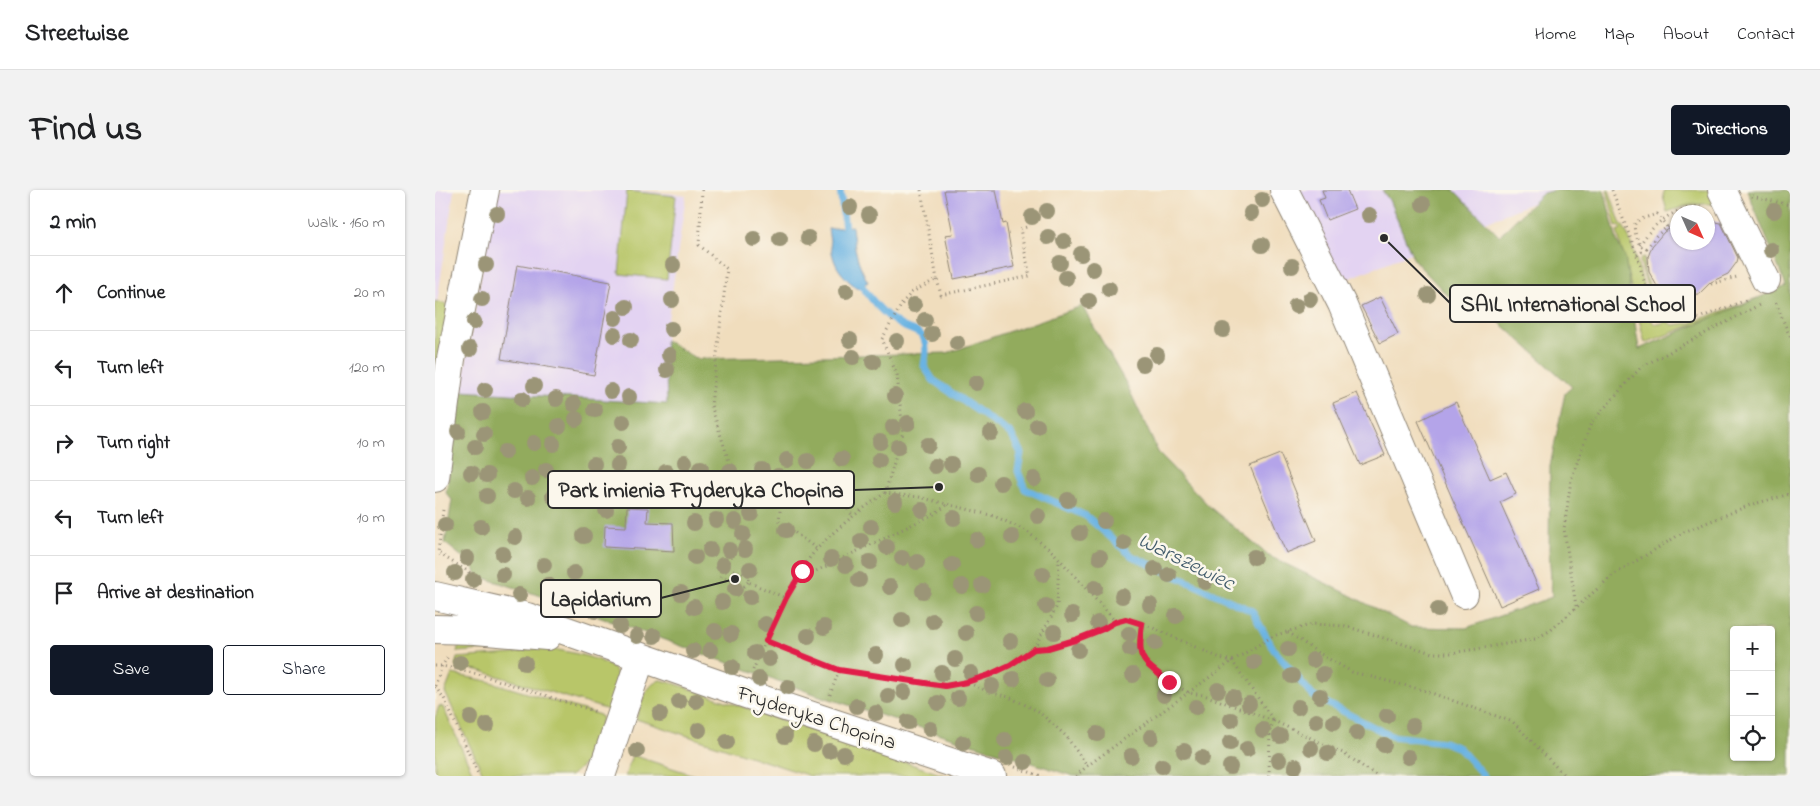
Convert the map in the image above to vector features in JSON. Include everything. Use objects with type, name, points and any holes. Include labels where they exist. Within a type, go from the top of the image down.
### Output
[{"type":"street","points":[[435,478],[451,358],[485,190]]},
{"type":"street","points":[[1284,190],[1342,304],[1464,594]]},
{"type":"street","points":[[1725,195],[1758,288]]},
{"type":"street","name":"Fryderyka Chopina","points":[[435,596],[527,617],[641,658],[992,776]]},
{"type":"street","name":"Fryderyka Chopina","points":[[435,629],[512,632],[554,637],[641,658]]},
{"type":"street","points":[[601,776],[641,658]]},
{"type":"path","points":[[702,190],[699,245],[727,269],[711,406],[733,474]]},
{"type":"path","points":[[921,190],[941,295],[1030,276],[1020,229],[1030,226]]},
{"type":"path","points":[[1612,190],[1637,255],[1653,318],[1656,323],[1691,309]]},
{"type":"path","points":[[1640,246],[1648,232],[1672,213],[1685,208],[1700,206],[1717,207],[1725,195],[1738,192],[1790,206]]},
{"type":"path","points":[[1646,249],[1640,246],[1633,227],[1634,224],[1638,220],[1657,214],[1667,227]]},
{"type":"path","points":[[1637,255],[1646,249],[1656,236],[1670,225]]},
{"type":"path","points":[[753,671],[786,598],[817,549],[853,516],[885,493],[903,432],[897,375],[882,339],[903,302],[912,292],[937,279]]},
{"type":"path","points":[[1711,284],[1758,288]]},
{"type":"path","points":[[1668,318],[1674,323],[1691,321],[1758,288]]},
{"type":"path","points":[[1758,288],[1790,337]]},
{"type":"path","points":[[1576,606],[1564,529],[1571,480],[1591,423],[1641,367],[1758,288]]},
{"type":"path","points":[[639,501],[733,474],[781,491],[810,488],[844,505],[853,516]]},
{"type":"path","points":[[781,491],[779,521],[817,549]]},
{"type":"path","points":[[885,493],[919,497],[994,516],[1025,530],[1059,559],[1115,622]]},
{"type":"path","points":[[1077,776],[1087,766],[1232,661],[1273,636],[1313,624],[1345,626],[1432,653],[1452,653],[1535,639],[1551,630],[1613,575],[1684,532],[1750,505],[1790,494]]},
{"type":"path","points":[[802,571],[812,573],[934,514],[948,504]]},
{"type":"path","points":[[766,641],[839,670],[945,686],[967,682],[989,675],[1010,665],[1034,649],[1057,606],[1059,559]]},
{"type":"path","points":[[725,567],[748,576],[748,582],[744,586],[721,577],[725,567]]},
{"type":"path","points":[[748,582],[786,598]]},
{"type":"path","points":[[1034,649],[1048,648],[1075,640],[1126,619],[1142,624],[1220,658],[1232,661],[1274,721]]},
{"type":"path","points":[[1142,624],[1139,646],[1143,661],[1169,682],[1189,692],[1203,695],[1274,721],[1343,753],[1377,776]]},
{"type":"path","points":[[1288,631],[1317,652],[1352,672],[1423,690],[1513,722],[1565,776]]},
{"type":"path","points":[[435,666],[477,674],[606,715]]},
{"type":"path","points":[[832,687],[839,670]]},
{"type":"path","points":[[967,682],[989,692],[1009,697],[1038,712],[1066,736],[1087,766]]},
{"type":"path","points":[[435,687],[444,698],[479,776]]},
{"type":"path","points":[[1269,776],[1270,729],[1274,721]]},
{"type":"shaded area","points":[[435,190],[454,190],[435,316]]},
{"type":"shaded area","points":[[496,190],[632,190],[686,195],[665,340],[667,404],[461,391]]},
{"type":"shaded area","points":[[1296,190],[1552,190],[1551,195],[1343,281]]},
{"type":"green space","points":[[1382,190],[1454,190],[1499,236],[1543,193],[1556,190],[1604,190],[1617,241],[1625,257],[1639,349],[1786,286],[1747,190],[1790,190],[1790,776],[1073,776],[817,695],[554,600],[478,576],[472,565],[445,543],[452,500],[446,493],[461,391],[667,404],[665,340],[697,359],[947,353],[1082,306],[1127,385],[1159,454],[1212,509],[1269,556],[1411,627],[1466,628],[1552,597],[1549,550],[1550,466],[1565,393],[1572,387],[1497,320],[1446,294],[1414,260],[1389,200]]},
{"type":"green space","points":[[1607,190],[1609,190],[1620,222],[1630,241],[1652,321],[1655,324],[1666,321],[1673,325],[1690,323],[1757,298],[1760,299],[1645,343],[1617,231],[1621,229],[1619,226],[1616,227]]},
{"type":"green space","points":[[1665,190],[1714,190],[1717,204],[1670,205],[1670,211],[1667,212],[1663,195]]},
{"type":"green space","points":[[627,191],[676,196],[667,279],[619,274]]},
{"type":"green space","points":[[1645,257],[1644,268],[1646,278],[1652,288],[1659,296],[1666,296],[1679,310],[1671,312],[1667,317],[1658,321],[1640,261],[1641,258]]},
{"type":"green space","points":[[435,301],[445,304],[449,308],[435,382]]},
{"type":"green space","points":[[460,640],[519,647],[457,652]]},
{"type":"green space","points":[[542,647],[585,656],[607,664],[614,670],[618,677],[618,686],[612,711],[478,670],[455,666],[457,658],[512,654]]},
{"type":"green space","points":[[452,674],[487,681],[600,715],[602,719],[587,762],[570,776],[484,776],[445,692]]},
{"type":"green space","points":[[660,680],[946,776],[810,776],[636,719],[647,691]]},
{"type":"green space","points":[[439,706],[443,707],[474,776],[435,776],[435,718]]},
{"type":"green space","points":[[632,755],[697,776],[625,776]]},
{"type":"water","points":[[852,226],[857,255],[868,282],[857,288],[843,275],[835,262],[828,229]]},
{"type":"building","points":[[944,190],[996,190],[1003,224],[1006,223],[1014,267],[954,279],[945,235],[953,234]]},
{"type":"building","points":[[1322,190],[1347,190],[1355,209],[1327,220],[1319,200],[1325,198]]},
{"type":"building","points":[[1715,222],[1721,223],[1738,258],[1737,262],[1728,274],[1711,282],[1699,294],[1683,295],[1664,290],[1657,286],[1649,272],[1648,257],[1652,246],[1664,232],[1670,228],[1670,250],[1715,250]]},
{"type":"building","points":[[517,265],[611,282],[594,375],[501,359]]},
{"type":"building","points":[[1380,297],[1398,334],[1380,343],[1361,306]]},
{"type":"building","points":[[1357,393],[1385,455],[1360,465],[1333,403]]},
{"type":"building","points":[[1456,402],[1490,479],[1506,472],[1516,494],[1500,502],[1539,589],[1500,606],[1418,421]]},
{"type":"building","points":[[1280,454],[1316,541],[1286,553],[1250,466]]},
{"type":"building","points":[[627,507],[648,508],[647,522],[673,523],[674,551],[604,547],[605,526],[626,527]]},
{"type":"waterway","name":"Warszewiec","points":[[840,190],[846,236]]},
{"type":"waterway","name":"Warszewiec","points":[[857,278],[882,311],[902,326],[918,332],[922,336],[926,349],[924,366],[933,380],[1011,434],[1021,453],[1018,471],[1025,489],[1086,516],[1132,556],[1252,611],[1274,650],[1313,696],[1391,736],[1444,742],[1459,748],[1484,776]]},
{"type":"place","name":"SAIL International School","points":[[1384,238]]},
{"type":"place","name":"Park imienia Fryderyka Chopina","points":[[939,487]]},
{"type":"place","name":"Lapidarium","points":[[735,579]]},
{"type":"route","points":[[802,571],[786,598],[766,641],[839,670],[945,686],[989,675],[1010,665],[1034,649],[1048,648],[1075,640],[1126,619],[1142,624],[1139,646],[1143,661],[1169,682]]}]
